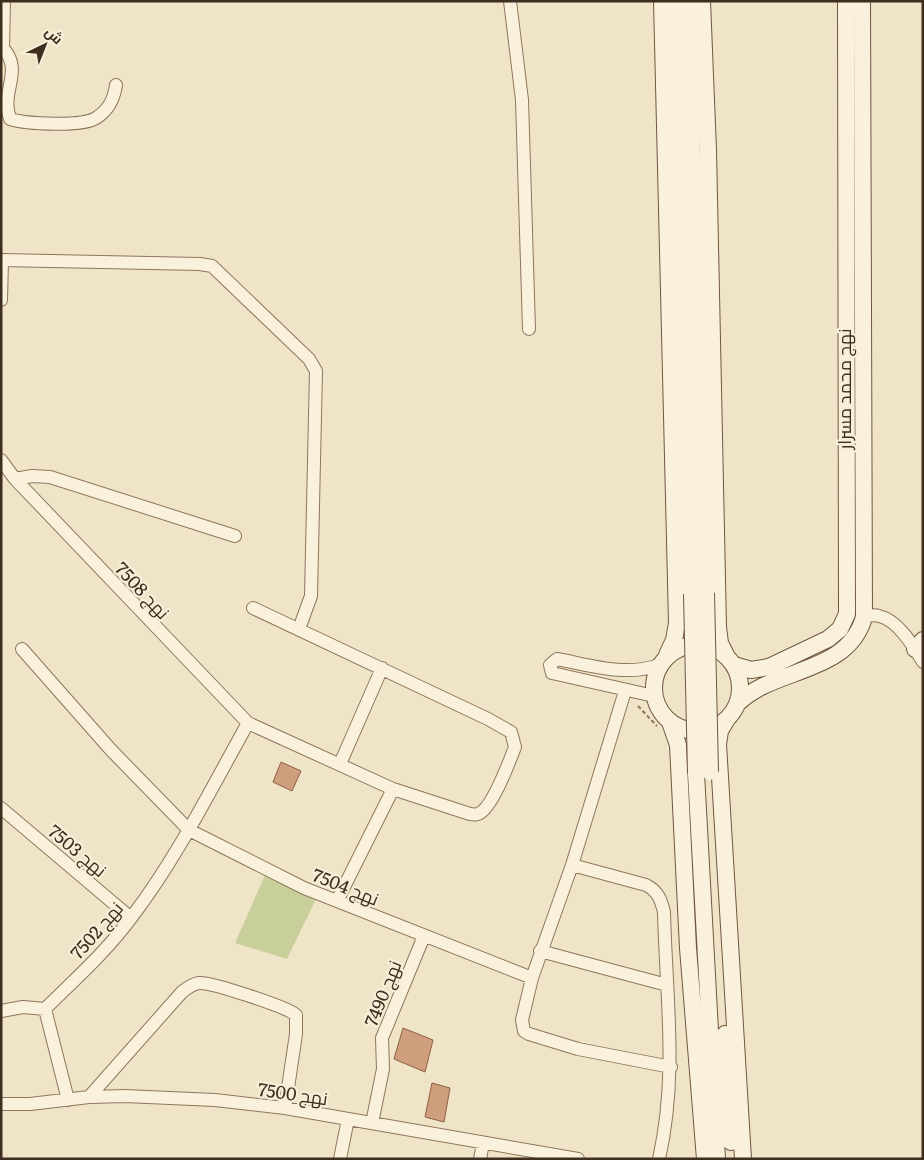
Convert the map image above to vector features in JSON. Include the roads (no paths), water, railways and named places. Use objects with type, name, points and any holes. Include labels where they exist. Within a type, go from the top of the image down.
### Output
[{"type":"street","points":[[4,1],[2,48],[9,54],[12,64],[4,99],[4,108],[10,119],[21,122],[71,122],[96,118],[114,98],[116,85]]},
{"type":"street","points":[[510,1],[522,100],[529,329]]},
{"type":"street","points":[[662,1],[677,623],[674,640],[654,680],[654,696],[660,711],[670,722],[684,729],[699,731],[714,728],[727,719]]},
{"type":"street","points":[[673,1],[699,593]]},
{"type":"street","points":[[687,1],[703,772],[717,1159]]},
{"type":"street","points":[[702,1],[708,160],[718,627],[720,643],[740,680],[737,704],[720,731],[718,744],[743,1159]]},
{"type":"street","name":"نهج محمد مسرار","points":[[737,704],[756,690],[844,650],[857,636],[864,618],[855,35],[846,1]]},
{"type":"street","name":"نهج محمد مسرار","points":[[731,661],[751,670],[770,667],[828,640],[840,629],[847,614],[855,35],[862,1]]},
{"type":"street","points":[[1,300],[2,260],[200,264],[212,266],[309,359],[316,371],[311,596],[299,629]]},
{"type":"street","name":"نهج 7508","points":[[1,460],[15,479],[248,723]]},
{"type":"street","points":[[15,479],[32,476],[50,478],[235,536]]},
{"type":"street","points":[[248,723],[393,789],[458,811],[478,814],[494,795],[515,747],[515,740],[511,732],[503,726],[253,608]]},
{"type":"street","points":[[864,618],[877,615],[886,618],[920,650]]},
{"type":"street","points":[[654,696],[625,691],[552,673],[550,665],[557,659],[622,670],[639,670],[663,660],[680,647],[694,644],[715,648],[731,661]]},
{"type":"street","name":"نهج 7504","points":[[22,649],[111,750],[188,830],[261,868],[337,901],[532,978]]},
{"type":"street","points":[[340,764],[382,668]]},
{"type":"street","points":[[625,691],[572,865],[540,951],[522,1020],[524,1030],[528,1034],[578,1049],[671,1067]]},
{"type":"street","points":[[670,722],[678,745],[688,948],[705,1159]]},
{"type":"street","name":"نهج 7502","points":[[45,1009],[102,952],[131,918],[188,830],[248,723]]},
{"type":"street","points":[[703,772],[732,1159]]},
{"type":"street","points":[[337,901],[393,789]]},
{"type":"street","name":"نهج 7503","points":[[1,808],[131,918]]},
{"type":"street","points":[[572,865],[635,881],[653,889],[664,912],[671,1067],[668,1113],[659,1159]]},
{"type":"street","name":"نهج 7490","points":[[372,1123],[384,1064],[380,1049],[382,1038],[424,936]]},
{"type":"street","points":[[540,951],[667,985]]},
{"type":"street","points":[[90,1097],[182,992],[190,985],[206,983],[283,1008],[296,1015],[296,1034],[286,1108]]},
{"type":"street","points":[[1,1011],[23,1006],[45,1009],[68,1100]]},
{"type":"street","name":"نهج 7500","points":[[1,1104],[30,1104],[90,1097],[158,1096],[286,1108],[563,1158],[578,1159]]},
{"type":"street","points":[[340,1159],[348,1119]]},
{"type":"street","points":[[480,1159],[483,1144]]}]
